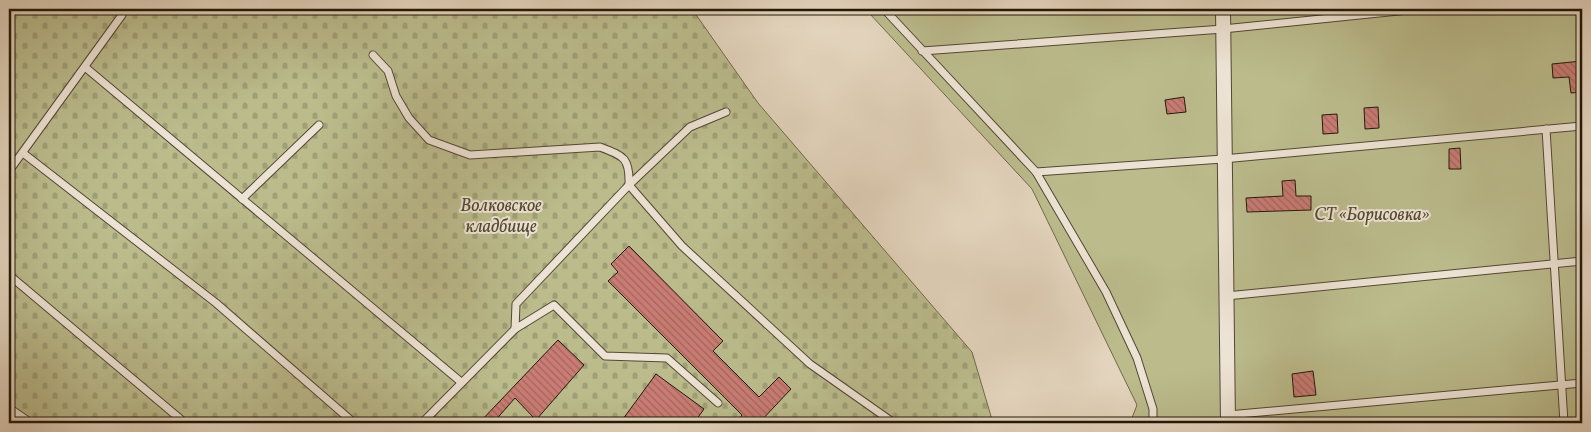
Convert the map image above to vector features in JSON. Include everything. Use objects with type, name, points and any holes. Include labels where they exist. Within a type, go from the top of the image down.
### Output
[{"type":"street","points":[[1223,9],[1227,419]]},
{"type":"lane","points":[[884,9],[1036,172],[1106,292],[1138,358],[1153,409],[1153,423]]},
{"type":"lane","points":[[922,51],[1223,29],[1418,9]]},
{"type":"lane","points":[[9,171],[124,11]]},
{"type":"lane","points":[[373,55],[388,71],[396,96],[409,118],[429,140],[470,154],[600,147],[619,154],[630,168],[629,185],[682,246],[810,364],[894,423]]},
{"type":"lane","points":[[85,67],[461,382]]},
{"type":"lane","points":[[515,329],[516,304],[629,185],[690,127],[726,112]]},
{"type":"lane","points":[[242,199],[319,125]]},
{"type":"lane","points":[[1036,172],[1223,159],[1582,126]]},
{"type":"lane","points":[[1546,129],[1564,423]]},
{"type":"lane","points":[[23,153],[216,303],[354,423]]},
{"type":"lane","points":[[1226,296],[1582,261]]},
{"type":"lane","points":[[9,275],[185,423]]},
{"type":"lane","points":[[422,423],[515,329],[554,305],[605,356],[667,358],[718,403]]},
{"type":"lane","points":[[1227,419],[1582,383]]},
{"type":"lane","points":[[9,408],[31,423]]},
{"type":"green space","name":"Волковское кладбище","points":[[9,9],[692,9],[758,103],[972,352],[993,423],[9,423]]},
{"type":"green space","name":"СТ «Борисовка»","points":[[869,9],[1582,9],[1582,423],[1130,423],[1137,405],[1032,189],[870,14]]},
{"type":"building","points":[[1582,61],[1582,92],[1571,93],[1569,77],[1553,78],[1552,64]]},
{"type":"building","points":[[1184,97],[1186,112],[1167,114],[1165,100]]},
{"type":"building","points":[[1378,107],[1379,128],[1365,129],[1364,108]]},
{"type":"building","points":[[1337,114],[1338,133],[1323,134],[1322,115]]},
{"type":"building","points":[[1460,148],[1461,169],[1449,169],[1449,149]]},
{"type":"building","points":[[1295,180],[1296,196],[1311,196],[1311,210],[1247,212],[1246,198],[1283,196],[1282,181]]},
{"type":"building","points":[[629,246],[723,341],[713,351],[759,397],[779,377],[791,389],[759,423],[746,423],[740,418],[742,415],[608,281],[618,272],[611,264]]},
{"type":"building","points":[[558,340],[584,365],[536,420],[515,398],[493,423],[479,423]]},
{"type":"building","points":[[1313,371],[1316,395],[1294,397],[1292,374]]},
{"type":"building","points":[[656,374],[704,409],[694,423],[620,423]]}]
